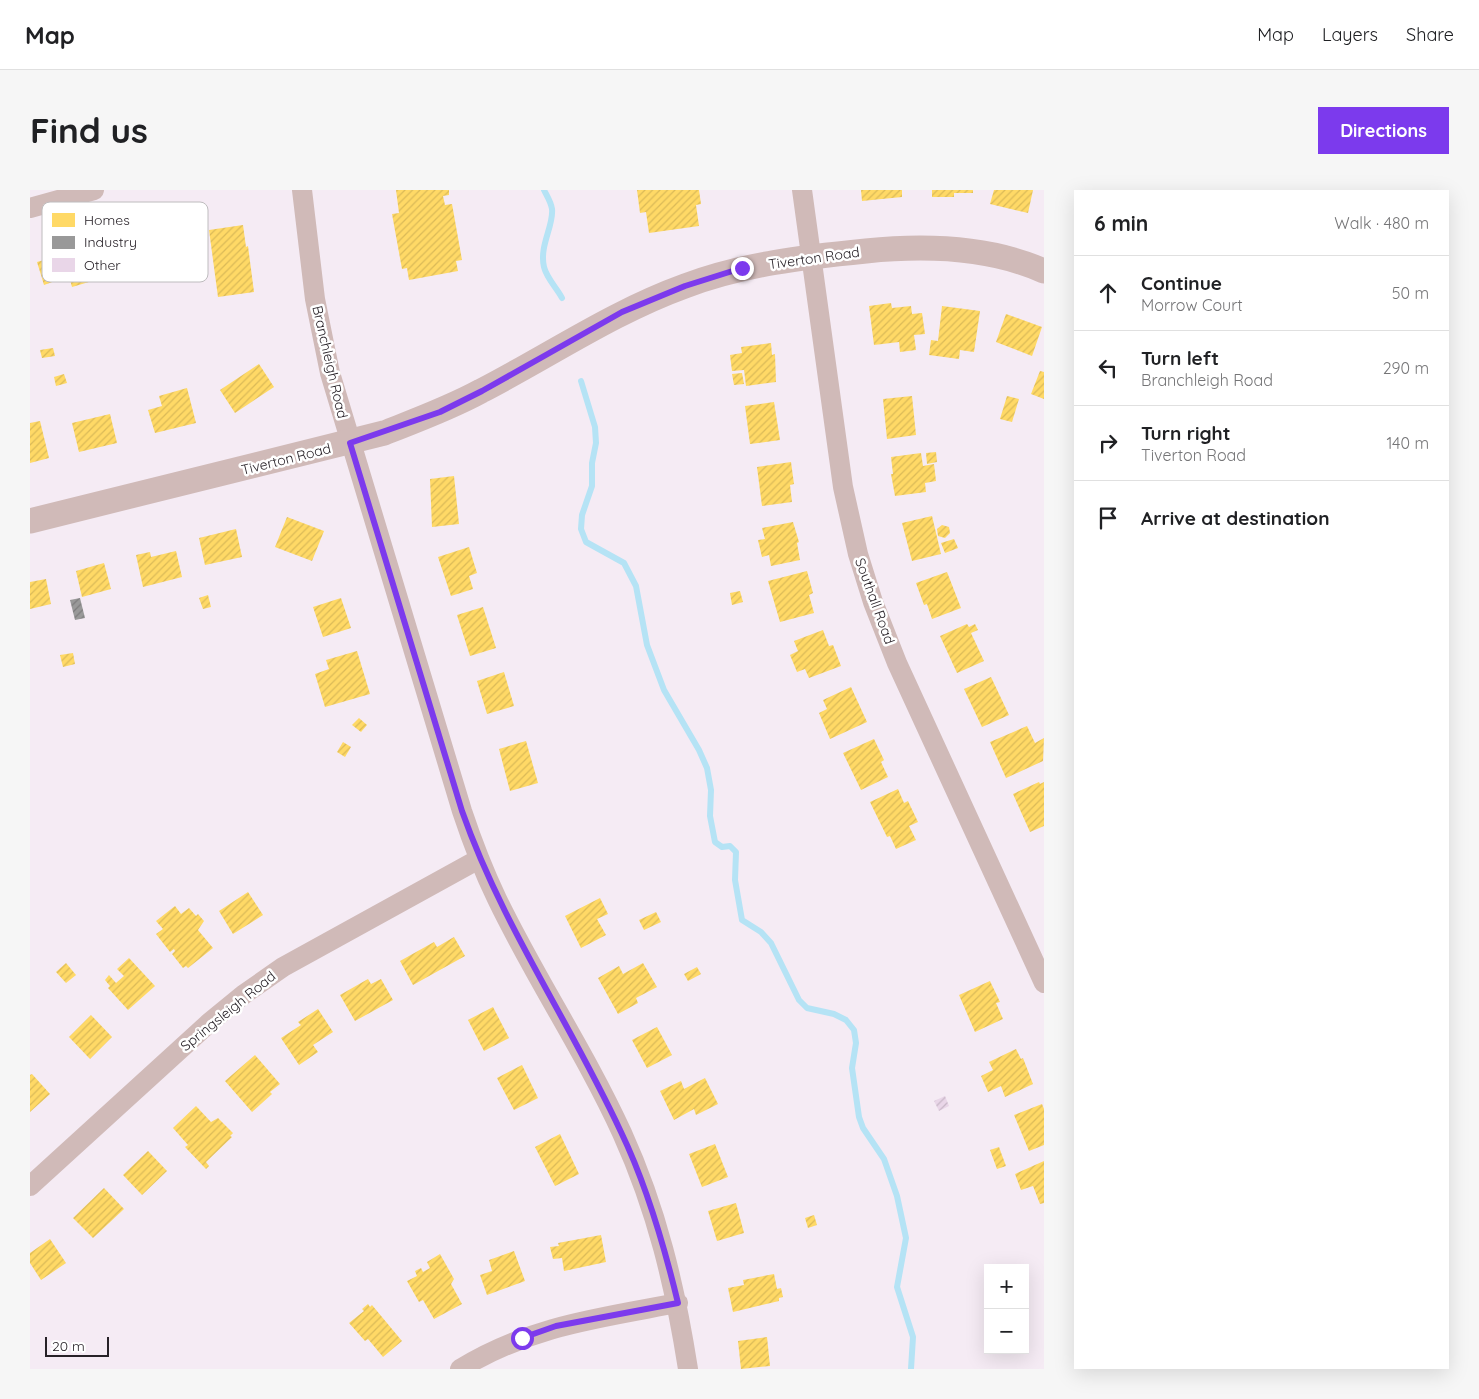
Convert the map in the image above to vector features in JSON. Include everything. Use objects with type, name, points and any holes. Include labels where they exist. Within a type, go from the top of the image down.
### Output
[{"type":"street","points":[[51,202],[94,190]]},
{"type":"street","name":"Branchleigh Road","points":[[302,190],[315,299],[330,373],[462,811],[479,859],[498,901],[590,1070],[622,1133],[644,1186],[666,1252],[678,1303],[688,1369]]},
{"type":"street","name":"Southall Road","points":[[802,190],[843,487],[858,554],[873,602],[897,663],[1044,983]]},
{"type":"street","name":"Tiverton Road","points":[[30,521],[350,443],[440,412],[482,391],[622,312],[685,286],[742,268],[810,256],[881,249],[933,248],[984,254],[1044,271]]},
{"type":"street","name":"Springsleigh Road","points":[[30,1186],[210,1022],[243,995],[283,967],[479,859]]},
{"type":"street","points":[[460,1369],[488,1353],[556,1326],[678,1303]]},
{"type":"building: Homes","points":[[396,190],[449,190],[449,195],[443,196],[445,205],[452,204],[462,260],[456,261],[458,271],[409,280],[407,268],[402,269],[392,214],[399,213]]},
{"type":"building: Homes","points":[[637,190],[699,190],[701,204],[696,205],[699,226],[649,233],[646,212],[640,213]]},
{"type":"building: Homes","points":[[861,190],[902,190],[902,197],[862,201]]},
{"type":"building: Homes","points":[[932,190],[973,190],[973,193],[954,193],[954,197],[932,197]]},
{"type":"building: Homes","points":[[994,190],[1033,190],[1028,213],[990,204]]},
{"type":"building: Homes","points":[[243,225],[246,247],[248,246],[254,292],[218,297],[209,230]]},
{"type":"building: Homes","points":[[42,261],[42,278],[37,262]]},
{"type":"building: Homes","points":[[71,282],[89,282],[72,287]]},
{"type":"building: Homes","points":[[891,303],[892,308],[911,306],[912,314],[922,313],[925,334],[914,335],[916,350],[900,352],[899,342],[874,345],[869,306]]},
{"type":"building: Homes","points":[[942,306],[980,311],[974,352],[960,350],[959,359],[929,355],[931,340],[938,341]]},
{"type":"building: Homes","points":[[1006,314],[1042,327],[1032,356],[996,342]]},
{"type":"building: Homes","points":[[771,343],[772,355],[775,354],[776,382],[746,386],[744,370],[732,371],[730,355],[742,353],[741,347]]},
{"type":"building: Homes","points":[[53,348],[55,356],[42,358],[40,350]]},
{"type":"building: Homes","points":[[259,364],[274,387],[235,413],[220,390]]},
{"type":"building: Homes","points":[[1040,371],[1044,372],[1044,399],[1031,394]]},
{"type":"building: Homes","points":[[742,373],[744,384],[734,385],[732,374]]},
{"type":"building: Homes","points":[[64,374],[67,383],[56,386],[54,377]]},
{"type":"building: Homes","points":[[187,388],[196,423],[155,433],[148,410],[162,406],[159,396]]},
{"type":"building: Homes","points":[[912,396],[916,435],[887,439],[883,399]]},
{"type":"building: Homes","points":[[1007,396],[1019,399],[1012,422],[1000,419]]},
{"type":"building: Homes","points":[[774,402],[780,440],[750,444],[745,406]]},
{"type":"building: Homes","points":[[110,414],[117,443],[79,452],[72,423]]},
{"type":"building: Homes","points":[[40,421],[49,458],[30,463],[30,423]]},
{"type":"building: Homes","points":[[936,452],[937,462],[927,464],[926,453]]},
{"type":"building: Homes","points":[[921,453],[923,466],[934,464],[936,481],[925,483],[926,492],[895,496],[891,474],[893,474],[891,457]]},
{"type":"building: Homes","points":[[791,462],[794,484],[790,485],[792,502],[762,506],[757,467]]},
{"type":"building: Homes","points":[[454,476],[459,524],[432,527],[430,479]]},
{"type":"building: Homes","points":[[932,516],[941,554],[912,561],[902,523]]},
{"type":"building: Homes","points":[[287,517],[324,531],[312,561],[275,547]]},
{"type":"building: Homes","points":[[793,522],[799,542],[797,543],[800,560],[771,566],[769,555],[762,557],[758,540],[765,539],[762,528]]},
{"type":"building: Homes","points":[[942,525],[949,527],[950,533],[945,538],[938,536],[937,529]]},
{"type":"building: Homes","points":[[236,529],[242,557],[205,565],[199,538]]},
{"type":"building: Homes","points":[[954,539],[958,548],[945,553],[941,543]]},
{"type":"building: Homes","points":[[469,547],[477,573],[469,576],[473,589],[451,596],[438,557]]},
{"type":"building: Homes","points":[[176,551],[182,577],[143,587],[136,555],[150,552],[151,557]]},
{"type":"building: Homes","points":[[104,563],[111,589],[82,597],[76,571]]},
{"type":"building: Homes","points":[[807,571],[813,593],[809,595],[814,613],[780,622],[768,581]]},
{"type":"building: Homes","points":[[947,572],[961,608],[932,619],[927,604],[924,605],[916,583]]},
{"type":"building: Homes","points":[[46,579],[51,604],[30,609],[30,582]]},
{"type":"building: Homes","points":[[740,591],[743,602],[732,605],[730,593]]},
{"type":"building: Homes","points":[[208,595],[211,607],[203,609],[199,598]]},
{"type":"building: Homes","points":[[341,598],[351,628],[323,637],[313,607]]},
{"type":"building: Homes","points":[[483,607],[496,648],[470,656],[457,615]]},
{"type":"building: Homes","points":[[967,624],[969,627],[975,624],[978,630],[971,633],[984,661],[957,673],[940,636]]},
{"type":"building: Homes","points":[[823,630],[829,646],[833,645],[841,666],[809,678],[805,669],[797,672],[790,655],[798,651],[794,641]]},
{"type":"building: Homes","points":[[357,651],[370,694],[325,707],[315,674],[329,669],[326,660]]},
{"type":"building: Homes","points":[[73,653],[75,664],[63,667],[60,655]]},
{"type":"building: Homes","points":[[504,672],[514,706],[487,714],[477,681]]},
{"type":"building: Homes","points":[[991,677],[1009,715],[982,727],[964,689]]},
{"type":"building: Homes","points":[[851,687],[867,722],[830,739],[819,713],[827,709],[823,700]]},
{"type":"building: Homes","points":[[359,718],[367,725],[361,732],[352,725]]},
{"type":"building: Homes","points":[[1027,726],[1035,743],[1044,738],[1043,761],[1006,778],[990,742]]},
{"type":"building: Homes","points":[[874,739],[884,760],[881,762],[888,777],[861,790],[843,753]]},
{"type":"building: Homes","points":[[526,741],[538,783],[510,791],[499,749]]},
{"type":"building: Homes","points":[[343,742],[351,747],[345,757],[337,752]]},
{"type":"building: Homes","points":[[1039,782],[1040,784],[1044,782],[1044,826],[1030,832],[1013,794]]},
{"type":"building: Homes","points":[[898,789],[904,803],[908,801],[918,822],[909,826],[916,840],[896,849],[890,836],[887,837],[870,802]]},
{"type":"building: Homes","points":[[248,892],[263,915],[233,934],[219,911]]},
{"type":"building: Homes","points":[[600,898],[608,914],[597,919],[606,935],[581,948],[565,916]]},
{"type":"building: Homes","points":[[175,906],[181,914],[189,908],[196,916],[198,914],[204,921],[198,930],[213,948],[188,968],[186,966],[183,968],[172,954],[175,951],[174,949],[170,952],[156,934],[163,929],[156,921]]},
{"type":"building: Homes","points":[[656,912],[661,922],[644,930],[639,920]]},
{"type":"building: Homes","points":[[454,937],[465,956],[413,985],[400,961],[434,942],[437,947]]},
{"type":"building: Homes","points":[[129,958],[155,986],[128,1010],[108,988],[110,986],[105,980],[109,975],[116,983],[124,976],[117,969]]},
{"type":"building: Homes","points":[[66,963],[76,975],[66,983],[56,972]]},
{"type":"building: Homes","points":[[643,963],[657,987],[636,998],[638,1003],[618,1014],[598,978],[619,966],[623,974]]},
{"type":"building: Homes","points":[[697,967],[701,974],[688,981],[684,974]]},
{"type":"building: Homes","points":[[368,979],[371,984],[381,979],[393,1000],[355,1021],[340,995]]},
{"type":"building: Homes","points":[[990,981],[1000,1002],[996,1003],[1003,1019],[975,1032],[959,995]]},
{"type":"building: Homes","points":[[493,1007],[509,1038],[484,1051],[468,1020]]},
{"type":"building: Homes","points":[[318,1009],[333,1032],[313,1045],[318,1052],[299,1065],[281,1038],[301,1025],[298,1022]]},
{"type":"building: Homes","points":[[91,1015],[112,1037],[90,1059],[69,1037]]},
{"type":"building: Homes","points":[[657,1027],[672,1055],[647,1068],[632,1040]]},
{"type":"building: Homes","points":[[1016,1049],[1021,1059],[1023,1058],[1033,1084],[1005,1097],[1001,1086],[988,1092],[981,1076],[993,1070],[989,1062]]},
{"type":"building: Homes","points":[[255,1055],[280,1084],[252,1112],[225,1081]]},
{"type":"building: Homes","points":[[522,1065],[538,1098],[514,1110],[497,1078]]},
{"type":"building: Homes","points":[[32,1074],[50,1094],[30,1112],[30,1075]]},
{"type":"building: Homes","points":[[705,1078],[718,1104],[696,1115],[694,1109],[674,1120],[660,1091],[681,1081],[684,1089]]},
{"type":"building: Homes","points":[[1042,1104],[1044,1109],[1044,1145],[1029,1151],[1014,1115]]},
{"type":"building: Homes","points":[[196,1106],[211,1122],[218,1118],[233,1133],[230,1136],[232,1137],[206,1162],[209,1166],[206,1169],[185,1147],[188,1145],[173,1128]]},
{"type":"building: Homes","points":[[560,1134],[579,1174],[555,1186],[535,1147]]},
{"type":"building: Homes","points":[[715,1144],[728,1177],[702,1187],[689,1154]]},
{"type":"building: Homes","points":[[999,1147],[1006,1166],[997,1169],[990,1150]]},
{"type":"building: Homes","points":[[148,1151],[167,1171],[142,1195],[123,1175]]},
{"type":"building: Homes","points":[[1044,1161],[1044,1203],[1040,1204],[1033,1186],[1021,1190],[1015,1174]]},
{"type":"building: Homes","points":[[104,1188],[124,1209],[93,1238],[73,1218]]},
{"type":"building: Homes","points":[[736,1203],[744,1233],[717,1241],[708,1211]]},
{"type":"building: Homes","points":[[814,1215],[817,1225],[808,1228],[805,1218]]},
{"type":"building: Homes","points":[[601,1235],[606,1262],[564,1271],[562,1258],[553,1259],[550,1247],[559,1246],[558,1243]]},
{"type":"building: Homes","points":[[50,1239],[66,1263],[41,1280],[30,1263],[30,1253]]},
{"type":"building: Homes","points":[[514,1251],[525,1281],[487,1295],[480,1275],[492,1271],[489,1260]]},
{"type":"building: Homes","points":[[440,1254],[454,1279],[451,1284],[462,1304],[434,1319],[423,1300],[419,1302],[407,1281],[417,1276],[415,1271],[421,1268],[423,1272],[430,1268],[427,1262]]},
{"type":"building: Homes","points":[[774,1274],[777,1289],[781,1288],[783,1297],[779,1298],[779,1301],[733,1312],[728,1288],[744,1285],[743,1280]]},
{"type":"building: Homes","points":[[368,1304],[370,1307],[372,1305],[402,1341],[383,1357],[368,1339],[365,1341],[349,1323],[364,1311],[362,1309]]},
{"type":"building: Homes","points":[[767,1337],[770,1366],[741,1369],[738,1341]]},
{"type":"building: Industry","points":[[80,598],[85,618],[75,620],[70,600]]},
{"type":"building: Other","points":[[945,1096],[949,1106],[939,1111],[934,1101]]},
{"type":"waterway","points":[[544,190],[552,209],[551,222],[543,251],[544,267],[547,276],[562,298]]},
{"type":"waterway","points":[[581,381],[595,427],[596,443],[592,463],[592,486],[582,515],[581,529],[586,542],[624,563],[636,586],[647,645],[664,690],[699,750],[707,768],[711,790],[710,816],[715,842],[722,847],[730,846],[736,852],[735,880],[742,920],[761,932],[771,943],[799,1000],[807,1008],[834,1014],[846,1020],[854,1030],[856,1043],[852,1068],[859,1117],[863,1128],[884,1159],[897,1196],[906,1238],[897,1287],[913,1337],[911,1369]]},
{"type":"route","points":[[522,1338],[556,1326],[678,1303],[666,1252],[644,1186],[622,1133],[498,901],[479,859],[462,811],[350,443],[384,433],[440,412],[482,391],[622,312],[685,286],[742,268]]}]
